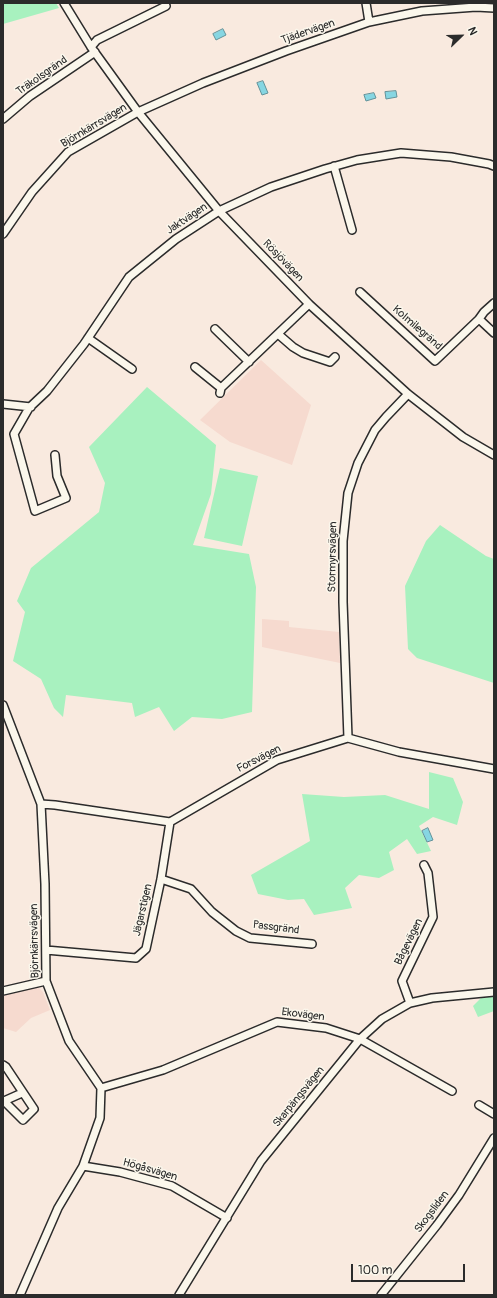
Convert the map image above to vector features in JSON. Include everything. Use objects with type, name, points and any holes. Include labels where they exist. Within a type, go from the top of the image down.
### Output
[{"type":"street","name":"Rösjövägen","points":[[64,3],[93,50],[138,112],[220,211],[310,304],[408,394],[463,437],[494,455]]},
{"type":"street","points":[[366,3],[369,22]]},
{"type":"street","name":"Tjädervägen","points":[[138,112],[230,72],[369,22],[422,11],[476,5],[494,8]]},
{"type":"street","points":[[93,50],[97,40],[166,6]]},
{"type":"street","name":"Träkolsgränd","points":[[3,119],[30,96],[93,50]]},
{"type":"street","name":"Björnkärrsvägen","points":[[3,234],[32,192],[68,152],[138,112]]},
{"type":"street","name":"Jaktvägen","points":[[55,455],[57,476],[66,498],[35,511],[14,434],[31,407],[47,391],[88,338],[129,277],[176,239],[220,211],[271,188],[334,166],[357,160],[401,153],[451,157],[494,166]]},
{"type":"street","points":[[334,166],[352,230]]},
{"type":"street","name":"Kolmilegränd","points":[[360,292],[435,361],[494,303]]},
{"type":"street","points":[[196,367],[221,390],[310,304]]},
{"type":"street","points":[[479,319],[494,333]]},
{"type":"street","points":[[216,329],[249,362]]},
{"type":"street","points":[[278,334],[288,341],[293,347],[303,353],[330,362],[335,357]]},
{"type":"street","points":[[88,338],[132,369]]},
{"type":"street","name":"Stormyrsvägen","points":[[348,738],[343,602],[343,541],[348,492],[358,463],[375,430],[408,394]]},
{"type":"street","points":[[3,404],[31,407]]},
{"type":"street","name":"Björnkärrsvägen","points":[[3,705],[41,804],[45,884],[46,981],[68,1041],[101,1088]]},
{"type":"street","points":[[3,722],[12,726]]},
{"type":"street","points":[[348,738],[399,752],[494,769]]},
{"type":"street","name":"Forsvägen","points":[[170,822],[277,760],[348,738]]},
{"type":"street","points":[[41,804],[170,822]]},
{"type":"street","name":"Jägarstigen","points":[[46,950],[136,958],[146,949],[161,879],[170,822]]},
{"type":"street","name":"Bågevägen","points":[[410,1003],[402,982],[433,917],[428,873],[424,865]]},
{"type":"street","name":"Passgränd","points":[[161,879],[191,889],[212,912],[236,931],[250,938],[312,944]]},
{"type":"street","points":[[3,991],[46,981]]},
{"type":"street","name":"Skarpängsvägen","points":[[183,1294],[261,1161],[360,1039],[382,1019],[410,1003],[432,998],[494,992]]},
{"type":"street","name":"Ekovägen","points":[[101,1088],[163,1070],[277,1022],[326,1028],[360,1039],[452,1091]]},
{"type":"street","points":[[3,1065],[6,1067],[22,1093]]},
{"type":"street","points":[[20,1295],[58,1208],[83,1166],[100,1118],[101,1088]]},
{"type":"street","points":[[479,1105],[494,1114]]},
{"type":"street","name":"Skogsliden","points":[[381,1295],[459,1195],[494,1138]]},
{"type":"street","name":"Högåsvägen","points":[[83,1166],[120,1172],[172,1186],[227,1218]]},
{"type":"shaded area","points":[[261,360],[311,405],[292,465],[230,442],[200,420]]},
{"type":"shaded area","points":[[262,619],[289,621],[289,627],[339,632],[340,663],[262,647]]},
{"type":"shaded area","points":[[38,987],[43,992],[50,1010],[31,1018],[16,1032],[3,1028],[3,995]]},
{"type":"green space","points":[[3,3],[56,3],[59,8],[3,24]]},
{"type":"green space","points":[[147,387],[216,445],[211,494],[193,545],[249,554],[256,587],[252,712],[222,719],[192,717],[174,731],[159,707],[135,717],[132,703],[66,695],[63,717],[54,708],[41,679],[13,661],[25,612],[17,601],[31,568],[99,512],[105,483],[89,447]]},
{"type":"green space","points":[[220,468],[258,476],[242,546],[204,538]]},
{"type":"green space","points":[[440,525],[486,556],[494,559],[494,683],[417,658],[408,649],[405,586],[426,541]]},
{"type":"green space","points":[[429,772],[453,778],[463,802],[457,825],[433,817],[419,826],[431,851],[417,854],[407,839],[389,852],[394,870],[379,878],[359,875],[345,888],[352,908],[314,915],[304,899],[288,900],[258,894],[251,875],[310,841],[302,794],[344,797],[385,795],[429,809]]},
{"type":"green space","points":[[494,996],[494,1011],[478,1017],[473,1006],[481,998]]},
{"type":"water","points":[[223,29],[226,35],[216,40],[213,34]]},
{"type":"water","points":[[263,81],[268,93],[262,95],[257,83]]},
{"type":"water","points":[[396,91],[397,97],[386,99],[385,92]]},
{"type":"water","points":[[374,93],[376,98],[366,101],[364,95]]},
{"type":"water","points":[[428,828],[433,840],[427,842],[422,831]]}]
